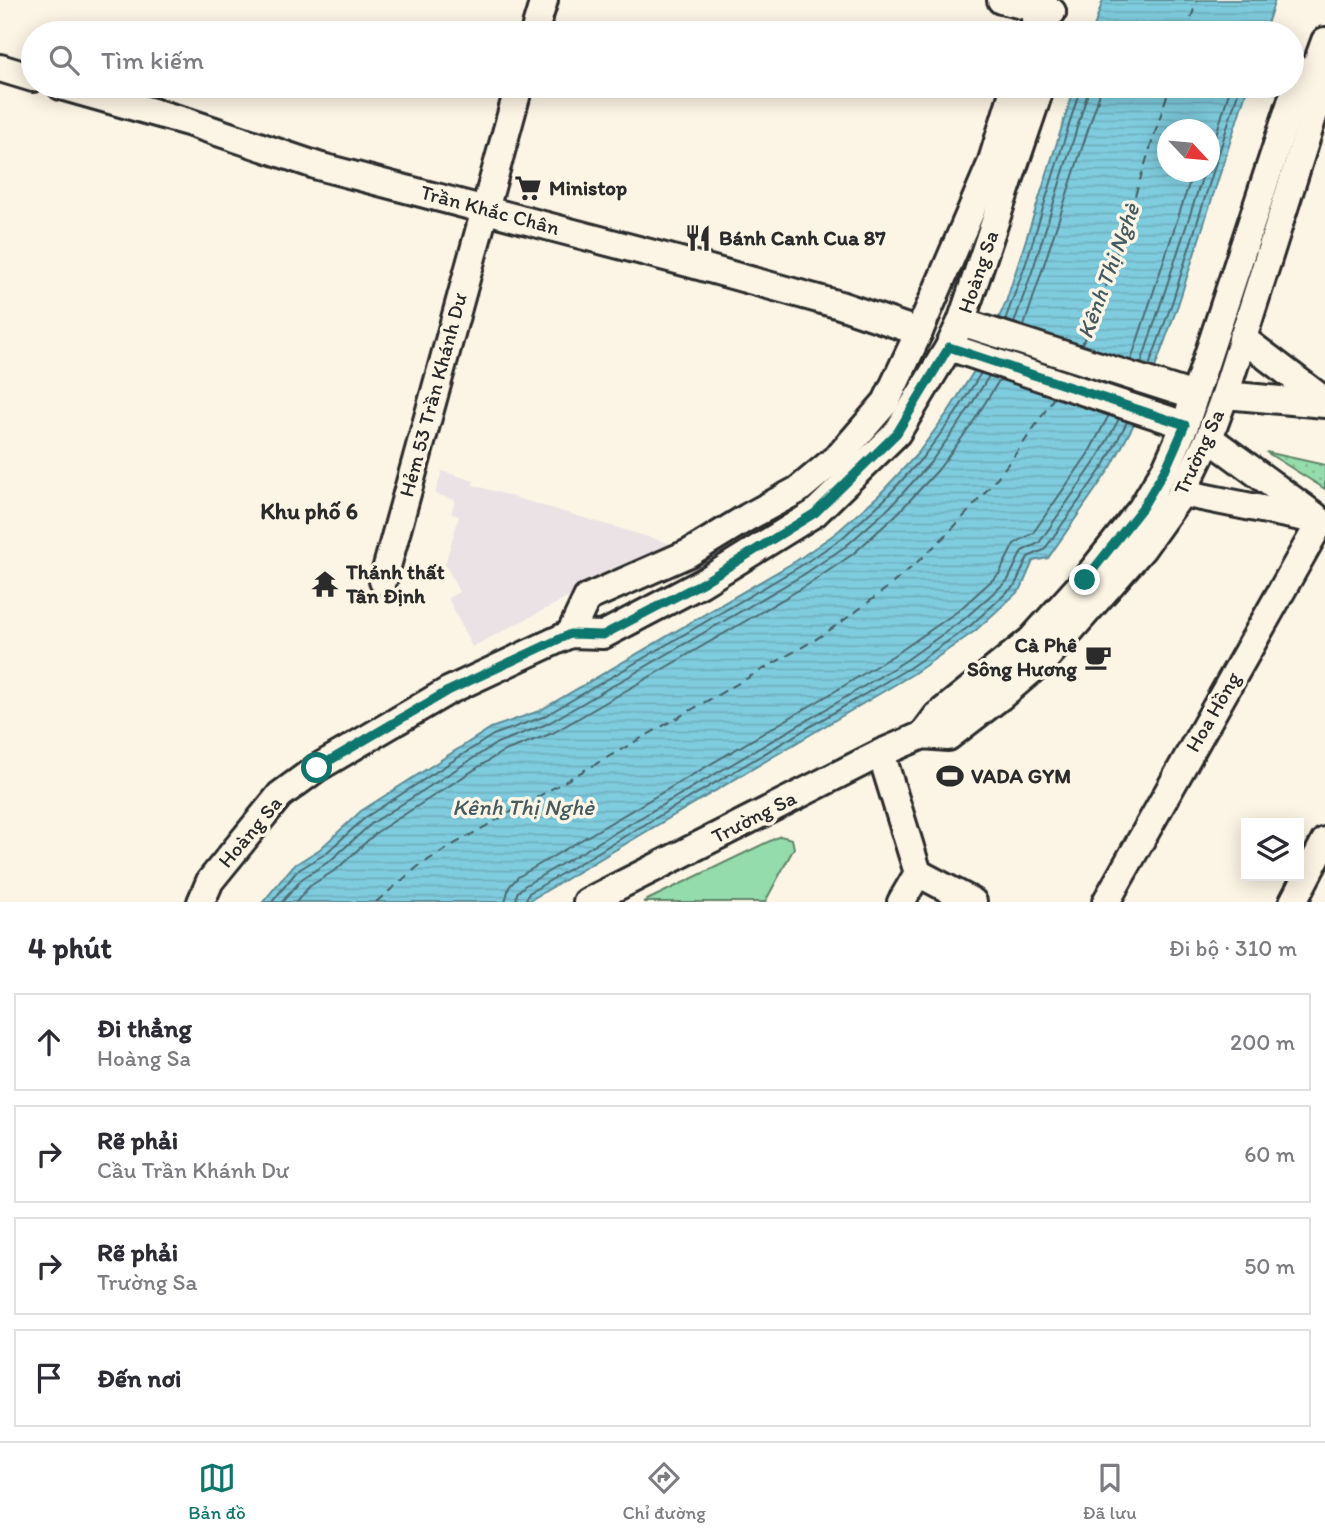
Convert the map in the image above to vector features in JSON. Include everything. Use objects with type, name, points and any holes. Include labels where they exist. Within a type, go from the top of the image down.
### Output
[{"type":"street","points":[[538,21],[544,0]]},
{"type":"street","points":[[1001,0],[1056,15]]},
{"type":"street","name":"Trường Sa","points":[[587,902],[881,753],[923,735],[947,737],[1047,657],[1142,549],[1182,493],[1209,438],[1225,395],[1323,85],[1322,55]]},
{"type":"street","name":"Trường Sa","points":[[1304,73],[1322,55]]},
{"type":"street","points":[[0,68],[21,74]]},
{"type":"street","name":"Trần Khắc Chân","points":[[103,98],[188,122],[318,166],[840,305],[919,332]]},
{"type":"street","name":"Hẻm 53 Trần Khánh Dư","points":[[383,581],[516,98]]},
{"type":"street","name":"Hoàng Sa","points":[[570,634],[587,598],[689,553],[799,490],[840,455],[886,402],[991,164],[1011,98]]},
{"type":"street","name":"Hoàng Sa","points":[[201,902],[210,881],[280,795],[317,768],[448,691],[570,634],[603,635],[702,583],[815,513],[897,433],[949,347],[961,322],[1037,98]]},
{"type":"street","name":"Trường Sa","points":[[923,735],[937,716],[1031,640],[1085,580],[1142,508],[1167,466],[1185,425],[1292,98]]},
{"type":"street","points":[[961,322],[1194,396]]},
{"type":"street","points":[[1242,338],[1325,403]]},
{"type":"street","points":[[949,347],[1185,425]]},
{"type":"street","points":[[1225,395],[1325,403]]},
{"type":"street","points":[[1209,438],[1323,522]]},
{"type":"street","points":[[1182,493],[1323,522]]},
{"type":"street","name":"Hoa Hồng","points":[[1106,902],[1323,522]]},
{"type":"street","points":[[881,753],[918,873],[973,902]]},
{"type":"street","points":[[1293,902],[1325,841]]},
{"type":"street","points":[[901,902],[918,873]]},
{"type":"shaded area","points":[[442,471],[474,481],[473,485],[672,544],[472,647],[448,598],[459,592],[445,564],[459,516],[451,514],[455,500],[435,494]]},
{"type":"green space","points":[[1266,452],[1325,465],[1325,489]]},
{"type":"green space","points":[[780,836],[792,839],[794,848],[765,902],[643,902]]},
{"type":"water","points":[[1103,0],[1275,0],[1268,21],[1096,21]]},
{"type":"water","name":"Kênh Thị Nghè","points":[[1071,98],[1244,98],[1220,174],[1220,119],[1157,119],[1157,182],[1217,182],[1178,305],[1135,422],[1111,467],[1048,558],[1033,561],[1021,589],[975,631],[913,674],[527,902],[263,902],[293,866],[320,849],[361,811],[491,728],[539,711],[796,561],[836,533],[879,495],[918,453],[976,368],[1006,302]]},
{"type":"ferry route","points":[[1190,21],[1197,0]]},
{"type":"ferry route","points":[[1081,346],[1102,299],[1166,98]]},
{"type":"ferry route","points":[[376,902],[420,865],[449,847],[813,641],[886,589],[919,561],[978,501],[1005,468],[1056,394]]},
{"type":"place","name":"Ministop","points":[[528,188]]},
{"type":"place","name":"Bánh Canh Cua 87","points":[[698,238]]},
{"type":"place","name":"Thánh thất Tân Định","points":[[325,584]]},
{"type":"place","name":"Cà Phê Sông Hương","points":[[1098,657]]},
{"type":"place","name":"VADA GYM","points":[[950,776]]},
{"type":"district","name":"Khu phố 6","points":[[309,511]]},
{"type":"route","points":[[317,768],[448,691],[570,634],[603,635],[702,583],[815,513],[897,433],[949,347],[1185,425],[1167,466],[1142,508],[1085,580]]}]
